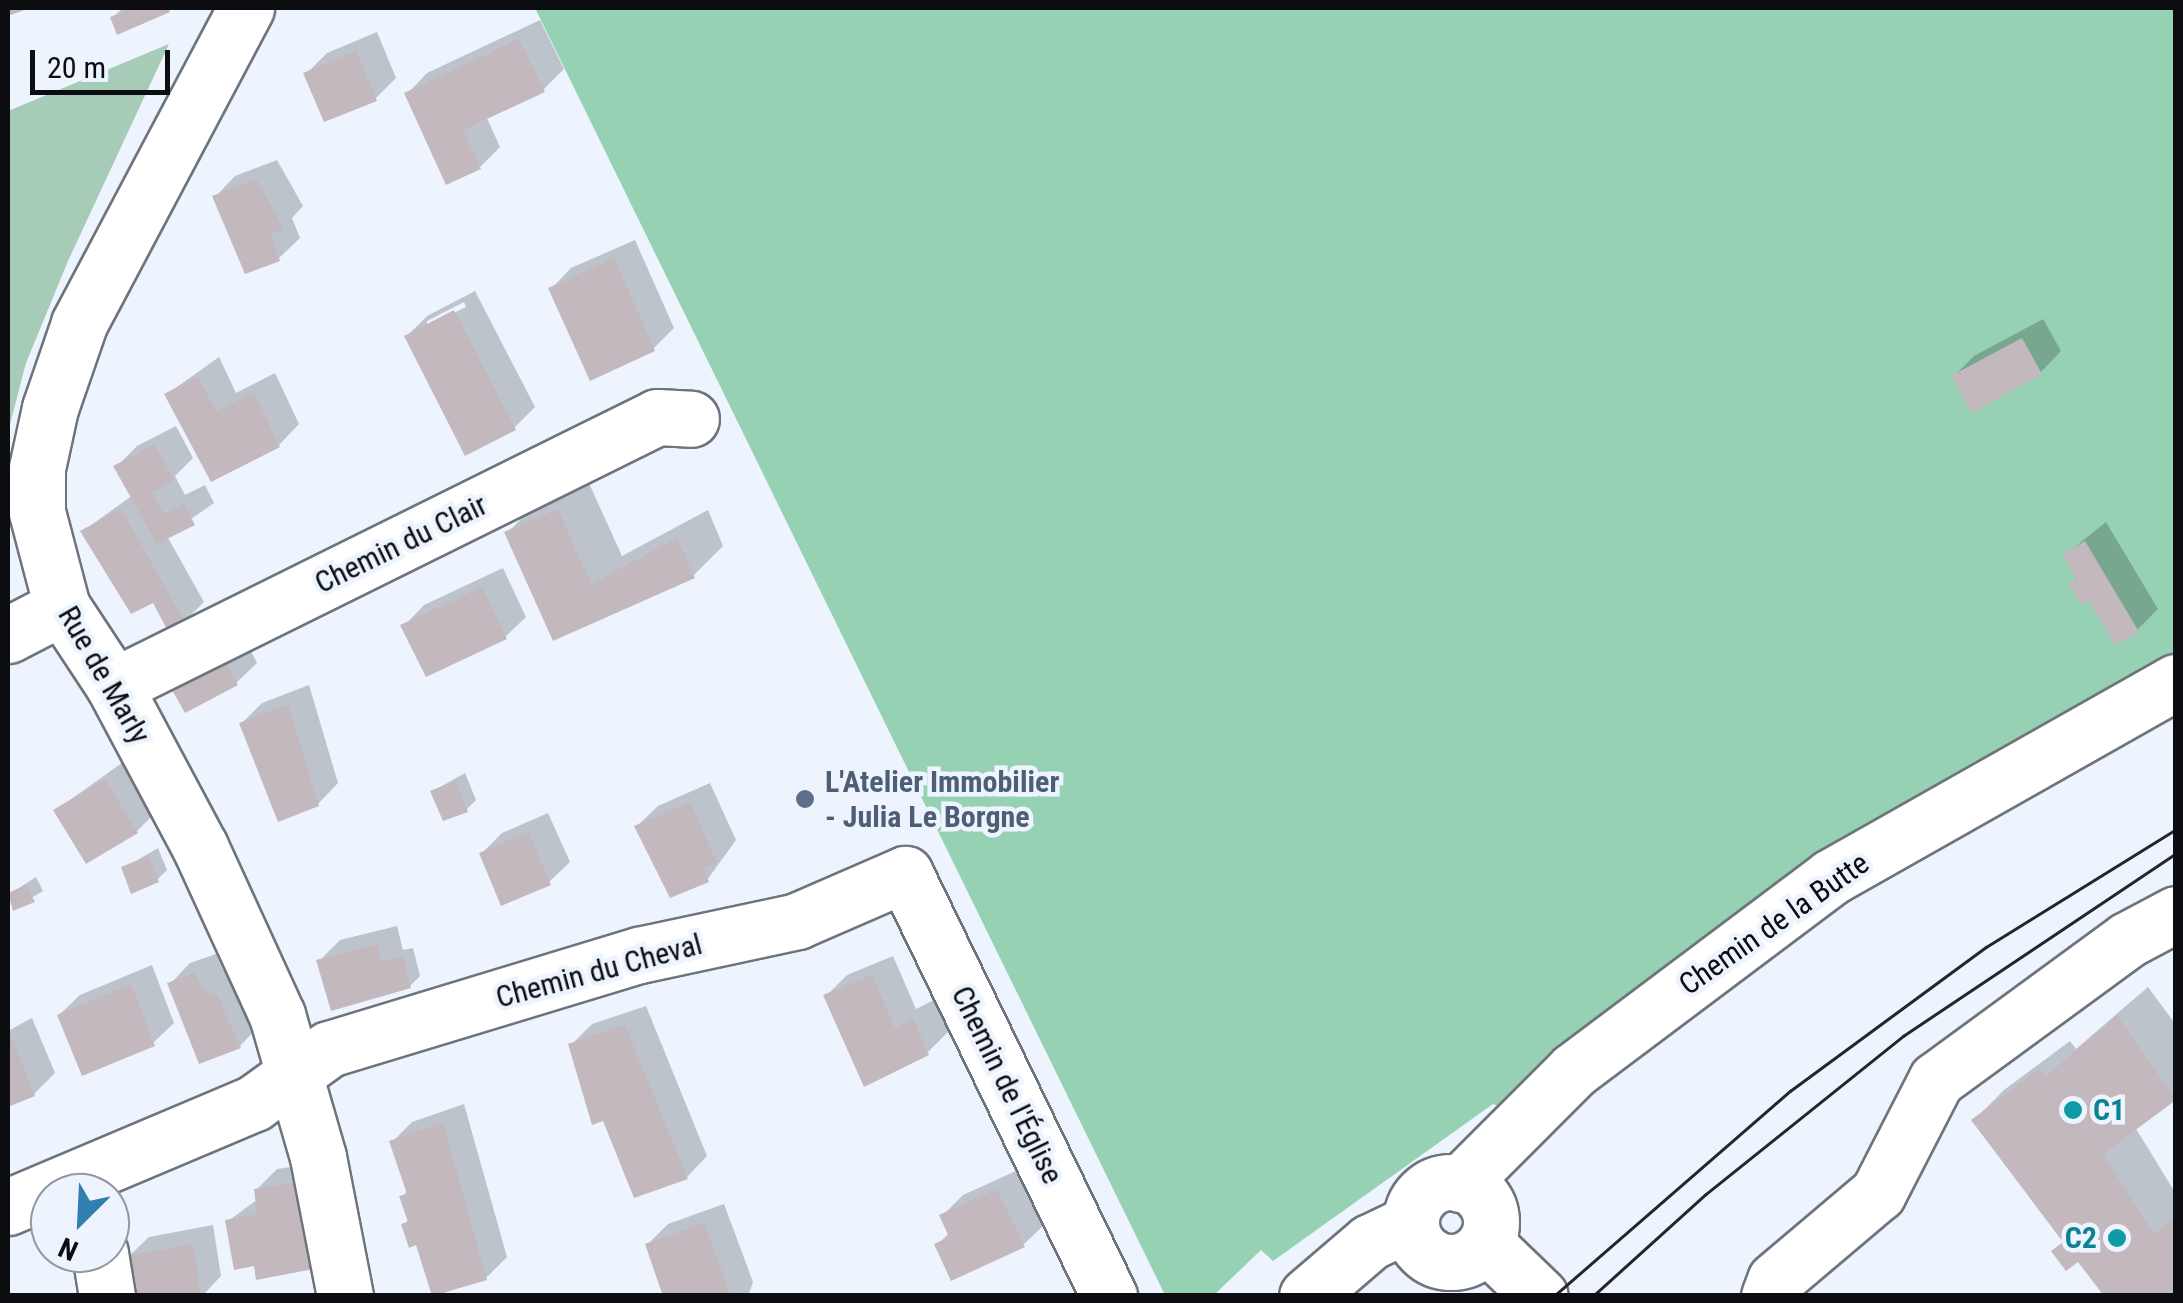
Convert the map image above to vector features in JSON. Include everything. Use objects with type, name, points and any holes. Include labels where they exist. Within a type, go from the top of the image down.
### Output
[{"type":"street","name":"Rue de Marly","points":[[246,8],[79,324],[50,408],[37,468],[22,503],[62,607],[114,686],[200,847],[277,1015],[296,1073],[346,1296]]},
{"type":"street","name":"Chemin du Clair","points":[[114,686],[657,418],[691,419]]},
{"type":"street","points":[[8,634],[62,607]]},
{"type":"street","name":"Chemin de la Butte","points":[[1460,1184],[1574,1070],[1831,876],[2176,682]]},
{"type":"street","name":"Chemin du Cheval","points":[[110,1173],[254,1102],[328,1049],[639,955],[796,921],[905,874]]},
{"type":"street","name":"Chemin de l'Église","points":[[905,874],[1108,1296]]},
{"type":"street","points":[[1769,1296],[1774,1280],[1878,1192],[1936,1080],[2126,940],[2176,914]]},
{"type":"street","points":[[1307,1296],[1370,1242],[1410,1223],[1426,1191],[1460,1184],[1488,1207],[1485,1243],[1466,1260],[1440,1261],[1419,1248],[1410,1223]]},
{"type":"street","points":[[1485,1243],[1540,1296]]},
{"type":"green space","points":[[535,8],[2175,8],[2175,658],[1512,1111],[1493,1104],[1273,1261],[1261,1250],[1214,1295],[1165,1295]]},
{"type":"green space","points":[[169,44],[68,261],[26,363],[8,432],[8,111]]},
{"type":"building","points":[[8,8],[30,8],[8,16]]},
{"type":"building","points":[[133,8],[168,8],[170,12],[117,35],[110,17]]},
{"type":"building","points":[[519,39],[545,92],[463,130],[481,169],[446,185],[404,93]]},
{"type":"building","points":[[356,51],[377,101],[324,122],[303,73]]},
{"type":"building","points":[[256,179],[284,229],[270,234],[280,261],[245,274],[212,196]]},
{"type":"building","points":[[614,258],[655,351],[590,381],[548,288]]},
{"type":"building","points":[[454,310],[516,430],[465,456],[404,336]]},
{"type":"building","points":[[2022,338],[2042,374],[1972,413],[1951,376]]},
{"type":"building","points":[[198,376],[216,411],[254,392],[280,447],[211,482],[164,394]]},
{"type":"building","points":[[155,445],[174,480],[152,492],[164,514],[184,504],[195,525],[157,544],[113,466]]},
{"type":"building","points":[[121,509],[186,624],[169,633],[153,603],[131,614],[80,531]]},
{"type":"building","points":[[558,509],[591,584],[677,538],[695,578],[553,641],[504,532]]},
{"type":"building","points":[[2085,541],[2139,632],[2115,645],[2088,600],[2081,605],[2068,583],[2077,579],[2062,555]]},
{"type":"building","points":[[482,587],[507,639],[426,677],[400,625]]},
{"type":"building","points":[[217,645],[238,685],[185,713],[163,674]]},
{"type":"building","points":[[288,704],[319,806],[278,822],[239,723]]},
{"type":"building","points":[[105,779],[138,833],[86,864],[53,810]]},
{"type":"building","points":[[455,781],[468,812],[443,821],[430,791]]},
{"type":"building","points":[[690,802],[717,863],[704,868],[709,882],[670,898],[634,826]]},
{"type":"building","points":[[528,832],[551,885],[501,906],[479,853]]},
{"type":"building","points":[[148,856],[159,882],[131,894],[121,867]]},
{"type":"building","points":[[26,885],[35,902],[13,911],[8,893]]},
{"type":"building","points":[[377,944],[381,962],[403,956],[411,988],[331,1011],[316,960]]},
{"type":"building","points":[[195,973],[203,990],[217,995],[241,1048],[199,1064],[167,983]]},
{"type":"building","points":[[872,975],[895,1028],[913,1019],[929,1055],[864,1087],[823,995]]},
{"type":"building","points":[[131,984],[155,1046],[82,1076],[57,1015]]},
{"type":"building","name":"C1","points":[[2117,1015],[2176,1100],[2103,1154],[2154,1234],[2176,1217],[2176,1296],[2104,1296],[2078,1262],[2066,1271],[2051,1251],[2063,1242],[1971,1120],[2039,1069],[2045,1077]]},
{"type":"building","points":[[625,1025],[688,1179],[634,1198],[603,1121],[592,1125],[568,1044]]},
{"type":"building","points":[[11,1037],[35,1096],[8,1107],[8,1038]]},
{"type":"building","points":[[443,1123],[487,1280],[432,1296],[416,1245],[409,1248],[401,1224],[408,1222],[399,1196],[407,1194],[389,1141]]},
{"type":"building","points":[[299,1182],[319,1268],[256,1280],[254,1266],[234,1270],[225,1220],[257,1214],[254,1189]]},
{"type":"building","points":[[997,1189],[1025,1247],[951,1281],[934,1244],[949,1237],[939,1215]]},
{"type":"building","points":[[704,1223],[731,1296],[663,1296],[645,1244]]},
{"type":"building","points":[[193,1244],[201,1296],[133,1296],[130,1255]]},
{"type":"tram line","points":[[1554,1296],[1790,1091],[1986,947],[2176,829]]},
{"type":"tram line","points":[[1593,1296],[1706,1194],[1903,1036],[2176,853]]},
{"type":"place","name":"L'Atelier Immobilier - Julia Le Borgne","points":[[805,799]]},
{"type":"place","name":"C1","points":[[2073,1110]]},
{"type":"place","name":"C2","points":[[2117,1238]]}]
